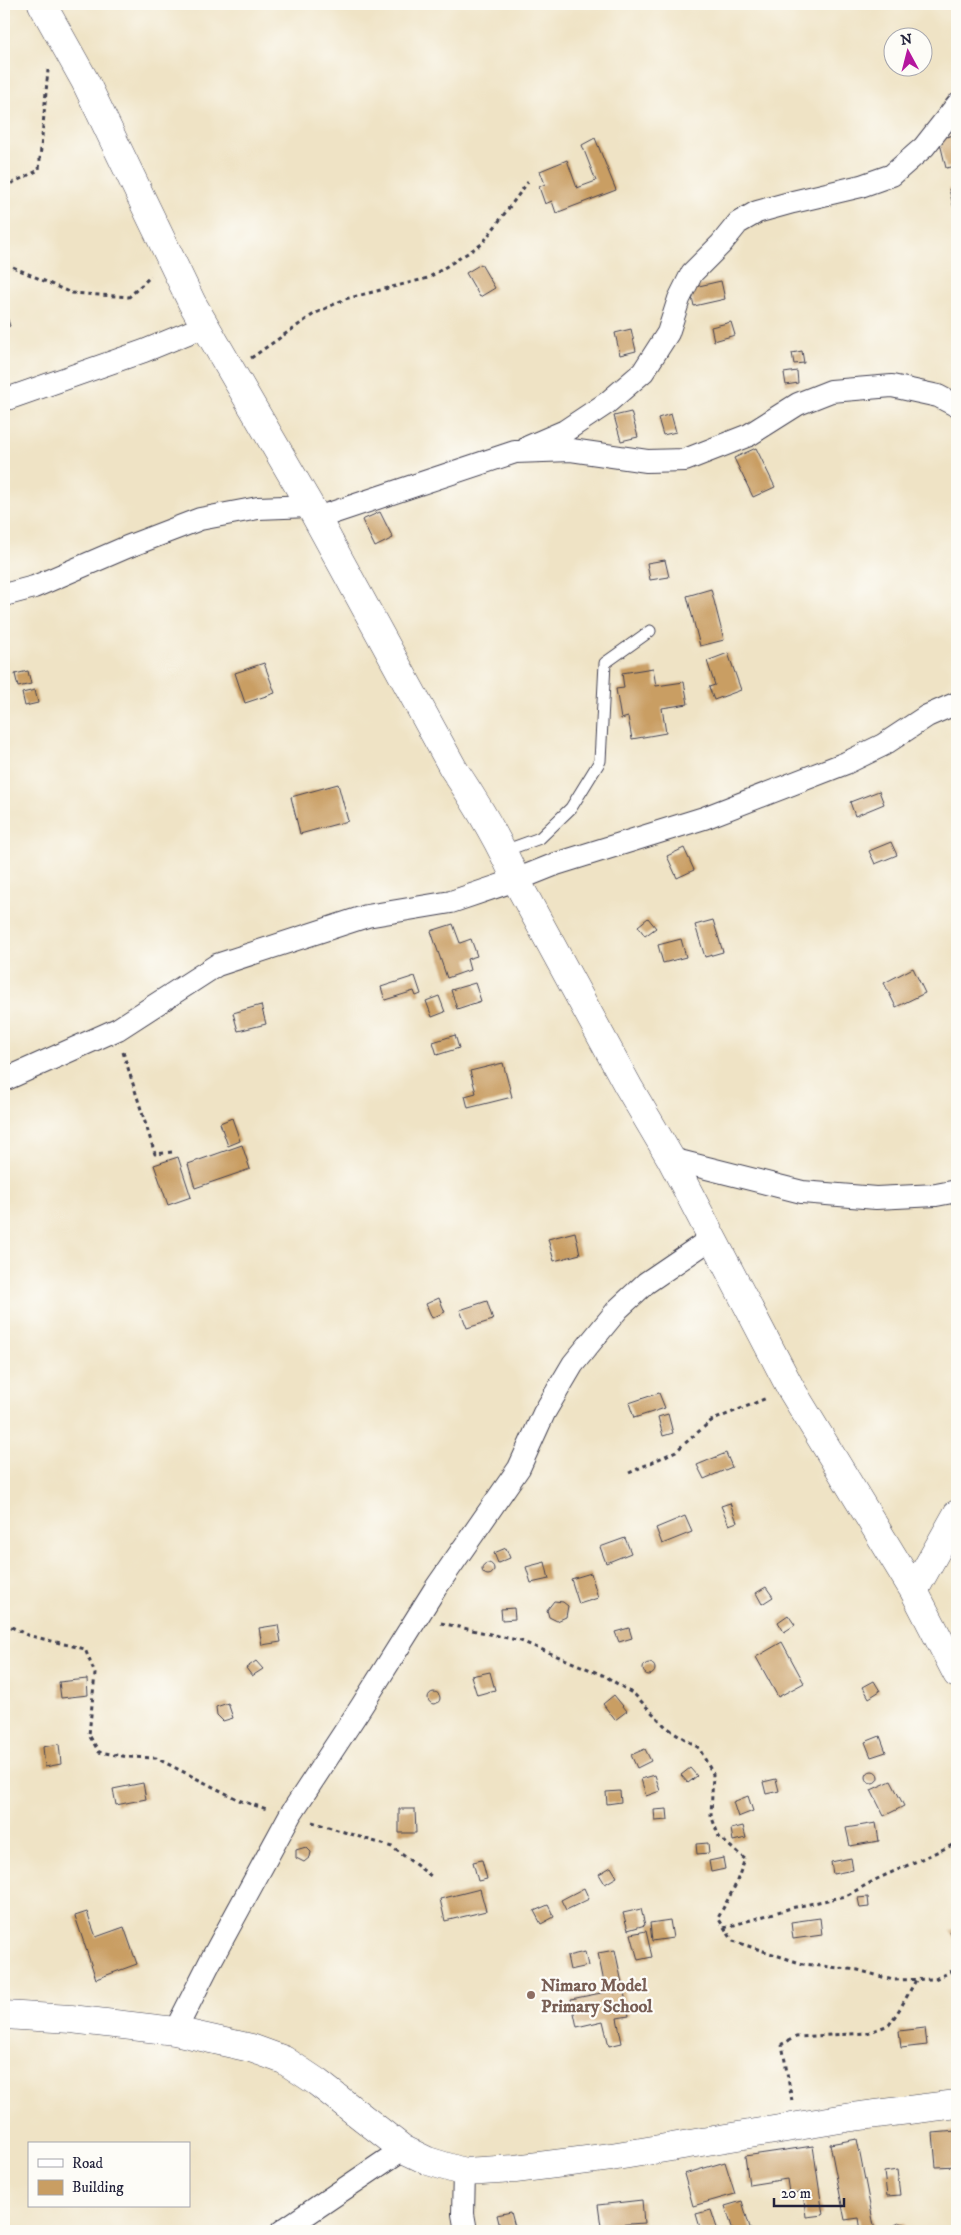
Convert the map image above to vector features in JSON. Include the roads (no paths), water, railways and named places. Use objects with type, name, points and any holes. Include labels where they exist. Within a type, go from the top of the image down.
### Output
[{"type":"street","points":[[42,4],[84,81],[170,259],[205,326],[314,512],[453,768],[504,851],[516,880],[670,1159],[791,1389],[914,1591],[957,1674]]},
{"type":"street","points":[[4,595],[34,587],[127,547],[200,520],[258,508],[314,512],[516,452],[565,431],[607,403],[643,372],[668,333],[679,299],[692,273],[721,244],[738,223],[757,212],[862,186],[892,175],[924,147],[957,105]]},
{"type":"street","points":[[4,400],[144,351],[205,326]]},
{"type":"street","points":[[516,452],[571,450],[647,461],[685,460],[749,435],[798,404],[831,391],[892,386],[938,396],[957,406]]},
{"type":"street","points":[[4,1080],[118,1029],[217,965],[367,916],[451,902],[564,861],[704,818],[846,763],[884,745],[926,716],[957,703]]},
{"type":"street","points":[[670,1159],[802,1192],[876,1198],[936,1195],[957,1191]]},
{"type":"street","points":[[176,2031],[210,1962],[290,1816],[416,1618],[519,1468],[544,1413],[573,1364],[618,1308],[646,1283],[712,1238]]},
{"type":"street","points":[[914,1591],[957,1514]]},
{"type":"street","points":[[4,2015],[71,2019],[176,2031],[251,2048],[284,2060],[317,2082],[403,2148],[428,2161],[464,2172],[515,2169],[611,2157],[852,2116],[957,2104]]},
{"type":"street","points":[[282,2231],[403,2148]]},
{"type":"street","points":[[464,2172],[462,2214],[466,2231]]},
{"type":"lane","points":[[504,851],[540,838],[571,808],[600,761],[605,663],[650,631]]},
{"type":"place","name":"Nimaro Model Primary School","points":[[531,1995]]}]
